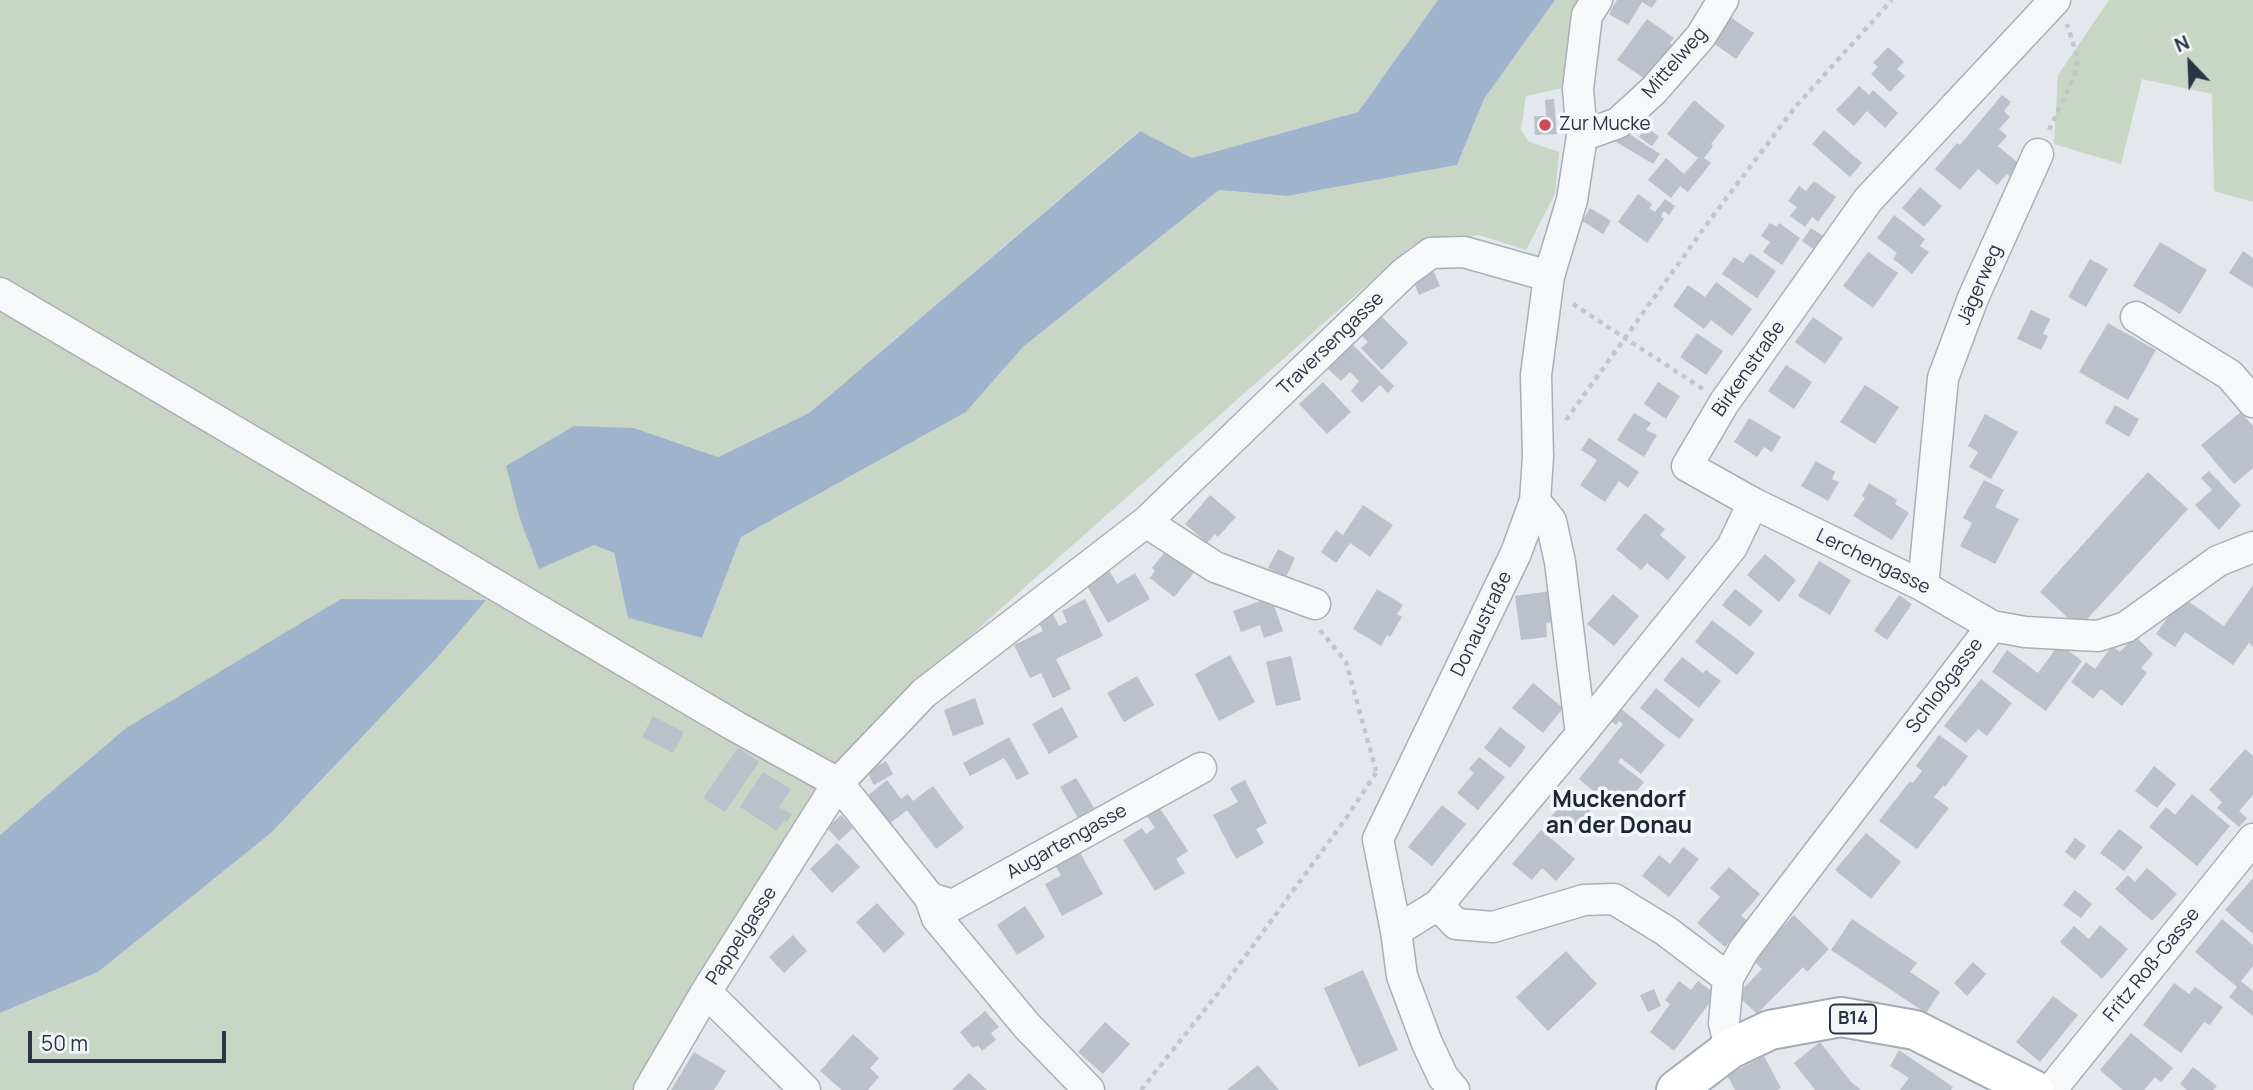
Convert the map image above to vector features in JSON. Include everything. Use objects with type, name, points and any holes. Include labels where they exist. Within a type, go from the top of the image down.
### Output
[{"type":"main road","name":"B14","points":[[1676,1090],[1730,1049],[1770,1030],[1841,1017],[1915,1030],[2034,1090]]},
{"type":"street","name":"Donaustraße","points":[[1454,1090],[1443,1076],[1427,1042],[1402,975],[1378,839],[1516,553],[1535,501],[1538,457],[1536,375],[1548,284],[1572,200],[1582,136],[1578,89],[1587,15],[1597,0]]},
{"type":"street","name":"Mittelweg","points":[[1582,136],[1618,123],[1654,90],[1702,36],[1723,0]]},
{"type":"street","name":"Birkenstraße","points":[[1753,503],[1687,466],[1724,403],[1868,200],[2059,6]]},
{"type":"street","name":"Jägerweg","points":[[1923,586],[1943,379],[1973,298],[2038,154]]},
{"type":"street","name":"Traversengasse","points":[[838,783],[924,693],[1146,522],[1405,272],[1431,253],[1464,252],[1548,284]]},
{"type":"street","points":[[0,293],[735,726],[838,783],[930,898],[937,918],[1027,1026],[1089,1090]]},
{"type":"street","points":[[2136,317],[2230,375],[2253,402]]},
{"type":"street","points":[[1535,501],[1551,521],[1560,562],[1581,734]]},
{"type":"street","name":"Lerchengasse","points":[[1753,503],[1923,586],[1992,626]]},
{"type":"street","points":[[1396,931],[1438,905],[1581,734],[1732,547],[1753,503]]},
{"type":"street","points":[[1146,522],[1215,567],[1315,604]]},
{"type":"street","name":"Schloßgasse","points":[[1730,1049],[1724,1023],[1728,978],[1744,950],[1992,626],[2025,632],[2098,636],[2126,627],[2218,561],[2253,547]]},
{"type":"street","name":"Augartengasse","points":[[930,898],[953,905],[1201,768]]},
{"type":"street","name":"Pappelgasse","points":[[649,1090],[706,992],[838,783]]},
{"type":"street","name":"Fritz Roß-Gasse","points":[[2051,1090],[2253,839]]},
{"type":"street","points":[[1438,905],[1456,924],[1493,927],[1584,900],[1614,899],[1665,931],[1728,978]]},
{"type":"street","points":[[706,992],[805,1090]]},
{"type":"path","points":[[1538,457],[1624,336],[1796,106],[1892,0]]},
{"type":"path","points":[[2038,154],[2074,77],[2078,59],[2059,6]]},
{"type":"path","points":[[1548,284],[1570,302],[1724,403]]},
{"type":"path","points":[[1315,604],[1320,632],[1346,662],[1377,782]]},
{"type":"path","points":[[1141,1090],[1219,992],[1347,817],[1382,761]]},
{"type":"green space","points":[[0,0],[1438,0],[1358,112],[1192,158],[1139,131],[809,413],[718,457],[634,428],[594,545],[614,553],[628,618],[702,638],[741,537],[966,412],[1023,347],[1219,190],[1287,196],[1457,165],[1484,99],[1555,0],[1579,0],[1573,8],[1568,87],[1526,96],[1521,130],[1529,142],[1559,152],[1555,194],[1526,250],[1479,235],[1411,246],[989,619],[834,763],[643,1090],[0,1090],[0,1013],[98,972],[271,833],[435,660],[126,728],[0,835]]},
{"type":"green space","points":[[2109,0],[2253,0],[2253,202],[2214,191],[2212,94],[2142,79],[2121,164],[2054,144],[2058,75]]},
{"type":"water","points":[[1438,0],[1555,0],[1484,99],[1457,165],[1287,196],[1219,190],[1023,347],[966,412],[741,537],[702,638],[628,618],[614,553],[594,545],[539,569],[520,519],[506,466],[574,426],[634,428],[718,457],[809,413],[1140,131],[1192,158],[1358,112]]},
{"type":"water","points":[[341,599],[486,600],[435,660],[271,833],[98,972],[0,1013],[0,835],[126,728]]},
{"type":"building","points":[[1617,0],[1657,0],[1652,8],[1642,2],[1628,25],[1609,14]]},
{"type":"building","points":[[1730,17],[1754,33],[1736,59],[1713,43]]},
{"type":"building","points":[[1647,19],[1674,38],[1670,43],[1677,48],[1667,62],[1661,57],[1645,79],[1617,60]]},
{"type":"building","points":[[1888,47],[1904,62],[1897,69],[1905,76],[1890,92],[1871,74],[1878,67],[1873,63]]},
{"type":"building","points":[[1859,86],[1869,95],[1873,90],[1898,113],[1885,128],[1867,111],[1854,126],[1836,110]]},
{"type":"building","points":[[2002,95],[2011,102],[2004,111],[2010,117],[1999,129],[2007,136],[1998,146],[2023,167],[2013,179],[2007,174],[1997,185],[1978,169],[1960,190],[1935,169],[1957,143],[1960,145]]},
{"type":"building","name":"Zur Mucke","points":[[1554,99],[1557,134],[1535,135],[1534,116],[1546,116],[1545,100]]},
{"type":"building","points":[[1694,100],[1725,126],[1704,158],[1711,163],[1688,192],[1680,186],[1671,198],[1648,180],[1666,158],[1684,174],[1698,158],[1667,134]]},
{"type":"building","points":[[1647,127],[1659,137],[1652,146],[1639,137]]},
{"type":"building","points":[[1623,130],[1660,154],[1653,164],[1615,141]]},
{"type":"building","points":[[1824,130],[1862,163],[1850,177],[1812,144]]},
{"type":"building","points":[[1814,181],[1836,197],[1818,222],[1812,217],[1805,227],[1790,216],[1797,207],[1788,201],[1799,186],[1806,191]]},
{"type":"building","points":[[1920,187],[1942,206],[1924,227],[1902,208]]},
{"type":"building","points":[[1638,194],[1652,204],[1649,208],[1655,212],[1665,199],[1675,206],[1669,215],[1664,211],[1661,216],[1664,219],[1647,243],[1618,222]]},
{"type":"building","points":[[1590,208],[1611,221],[1603,234],[1582,221]]},
{"type":"building","points":[[1894,215],[1925,239],[1920,246],[1929,252],[1912,274],[1893,259],[1897,253],[1877,238]]},
{"type":"building","points":[[1770,223],[1777,227],[1779,223],[1800,238],[1782,265],[1763,252],[1770,242],[1761,236]]},
{"type":"building","points":[[1811,228],[1825,237],[1816,251],[1802,241]]},
{"type":"building","points":[[2160,242],[2207,270],[2180,314],[2133,286]]},
{"type":"building","points":[[2243,251],[2253,258],[2253,288],[2229,273]]},
{"type":"building","points":[[1868,252],[1898,273],[1873,308],[1843,286]]},
{"type":"building","points":[[1750,253],[1776,271],[1757,298],[1722,274],[1734,257],[1743,263]]},
{"type":"building","points":[[2090,259],[2108,269],[2086,307],[2068,297]]},
{"type":"building","points":[[1434,272],[1440,286],[1419,295],[1413,280]]},
{"type":"building","points":[[1716,282],[1752,309],[1732,336],[1711,320],[1704,329],[1673,306],[1688,285],[1705,297]]},
{"type":"building","points":[[2031,310],[2050,319],[2043,334],[2048,336],[2041,350],[2017,339]]},
{"type":"building","points":[[1380,315],[1408,343],[1382,370],[1361,348],[1368,342],[1360,334]]},
{"type":"building","points":[[1813,317],[1843,338],[1825,364],[1795,342]]},
{"type":"building","points":[[2108,323],[2156,350],[2128,400],[2079,372]]},
{"type":"building","points":[[1697,333],[1723,351],[1706,375],[1680,357]]},
{"type":"building","points":[[1349,341],[1394,386],[1388,393],[1380,385],[1362,403],[1351,391],[1359,381],[1350,372],[1341,381],[1325,366]]},
{"type":"building","points":[[1786,365],[1812,382],[1794,409],[1768,391]]},
{"type":"building","points":[[1323,382],[1351,412],[1327,434],[1299,404]]},
{"type":"building","points":[[1658,382],[1680,396],[1666,419],[1644,404]]},
{"type":"building","points":[[1865,385],[1899,407],[1875,444],[1840,422]]},
{"type":"building","points":[[2115,405],[2139,419],[2129,437],[2105,423]]},
{"type":"building","points":[[2241,412],[2253,426],[2253,468],[2234,484],[2201,445]]},
{"type":"building","points":[[1634,413],[1651,423],[1646,430],[1657,435],[1644,457],[1617,440]]},
{"type":"building","points":[[1985,414],[2018,432],[1991,479],[1969,467],[1978,452],[1968,446]]},
{"type":"building","points":[[1749,418],[1781,437],[1772,452],[1764,447],[1757,457],[1734,442]]},
{"type":"building","points":[[1589,438],[1639,472],[1628,488],[1619,481],[1605,502],[1580,485],[1597,460],[1581,450]]},
{"type":"building","points":[[1816,461],[1835,472],[1832,479],[1839,482],[1828,501],[1801,486]]},
{"type":"building","points":[[2209,471],[2241,505],[2219,530],[2195,505],[2212,490],[2201,478]]},
{"type":"building","points":[[2148,472],[2188,509],[2079,628],[2040,592]]},
{"type":"building","points":[[1984,480],[2004,490],[1995,507],[2019,519],[1995,564],[1960,546],[1972,523],[1963,518]]},
{"type":"building","points":[[1869,483],[1897,500],[1895,504],[1909,513],[1892,540],[1853,516],[1865,498],[1862,496]]},
{"type":"building","points":[[1210,495],[1236,517],[1218,537],[1215,534],[1207,543],[1185,524]]},
{"type":"building","points":[[1363,505],[1393,525],[1370,557],[1350,543],[1336,563],[1321,552],[1336,530],[1343,535]]},
{"type":"building","points":[[1645,513],[1665,529],[1660,535],[1686,557],[1668,580],[1647,563],[1641,570],[1616,549]]},
{"type":"building","points":[[1169,547],[1197,569],[1174,597],[1150,578],[1155,571],[1152,568]]},
{"type":"building","points":[[1278,549],[1295,558],[1286,577],[1268,568]]},
{"type":"building","points":[[1765,554],[1796,580],[1779,602],[1747,575]]},
{"type":"building","points":[[1819,561],[1851,580],[1830,615],[1798,596]]},
{"type":"building","points":[[1109,570],[1117,584],[1135,573],[1150,599],[1108,623],[1086,584]]},
{"type":"building","points":[[2253,585],[2253,647],[2249,643],[2233,665],[2185,632],[2175,647],[2156,634],[2182,597],[2224,626]]},
{"type":"building","points":[[1377,589],[1403,605],[1397,614],[1402,617],[1381,646],[1353,629]]},
{"type":"building","points":[[1735,589],[1763,611],[1750,627],[1722,605]]},
{"type":"building","points":[[1550,591],[1554,622],[1546,623],[1547,637],[1521,640],[1515,596]]},
{"type":"building","points":[[1613,594],[1639,616],[1614,646],[1587,624]]},
{"type":"building","points":[[1899,595],[1912,604],[1887,640],[1874,631]]},
{"type":"building","points":[[1271,597],[1283,631],[1264,638],[1260,625],[1241,632],[1233,611]]},
{"type":"building","points":[[1085,599],[1103,636],[1056,659],[1071,689],[1053,698],[1041,673],[1030,678],[1014,645],[1043,631],[1038,621],[1053,614],[1059,626],[1067,622],[1062,611]]},
{"type":"building","points":[[1712,620],[1755,653],[1737,675],[1695,642]]},
{"type":"building","points":[[2135,636],[2153,654],[2141,668],[2147,673],[2122,706],[2101,689],[2093,699],[2071,682],[2086,662],[2095,669],[2112,646],[2120,652]]},
{"type":"building","points":[[2059,644],[2082,661],[2046,711],[1992,672],[2007,650],[2038,673]]},
{"type":"building","points":[[1230,655],[1255,702],[1219,721],[1195,674]]},
{"type":"building","points":[[1291,656],[1301,700],[1276,706],[1266,662]]},
{"type":"building","points":[[1682,657],[1703,673],[1706,670],[1721,681],[1699,708],[1663,680]]},
{"type":"building","points":[[1137,676],[1154,705],[1124,722],[1107,693]]},
{"type":"building","points":[[1981,679],[2012,703],[1987,736],[1978,729],[1966,743],[1944,726]]},
{"type":"building","points":[[1533,683],[1563,708],[1543,733],[1512,708]]},
{"type":"building","points":[[1656,688],[1694,720],[1679,739],[1640,708]]},
{"type":"building","points":[[975,698],[984,724],[953,736],[944,710]]},
{"type":"building","points":[[1618,706],[1665,745],[1641,774],[1621,758],[1618,762],[1644,782],[1626,805],[1604,787],[1598,795],[1579,779],[1623,724],[1619,721],[1616,725],[1608,719]]},
{"type":"building","points":[[1062,707],[1078,737],[1049,754],[1032,724]]},
{"type":"building","points":[[653,716],[684,732],[673,753],[642,737]]},
{"type":"building","points":[[1500,727],[1526,747],[1510,768],[1484,748]]},
{"type":"building","points":[[1939,735],[1968,756],[1934,797],[1949,808],[1917,849],[1879,821],[1910,781],[1913,783],[1922,771],[1916,766]]},
{"type":"building","points":[[1009,737],[1029,774],[1017,780],[1004,758],[970,776],[963,763]]},
{"type":"building","points":[[738,748],[759,762],[725,812],[703,798]]},
{"type":"building","points":[[2245,749],[2253,756],[2253,795],[2239,811],[2247,818],[2239,827],[2217,808],[2222,802],[2209,790]]},
{"type":"building","points":[[1479,757],[1505,777],[1478,810],[1457,793],[1474,773],[1469,769]]},
{"type":"building","points":[[886,761],[893,774],[874,785],[867,772]]},
{"type":"building","points":[[2154,766],[2176,784],[2157,808],[2135,791]]},
{"type":"building","points":[[763,772],[791,789],[779,807],[792,814],[777,831],[740,807]]},
{"type":"building","points":[[1076,778],[1094,808],[1078,818],[1060,787]]},
{"type":"building","points":[[887,780],[901,799],[908,794],[913,801],[933,786],[964,828],[936,849],[907,810],[888,825],[867,796]]},
{"type":"building","points":[[1245,780],[1267,823],[1256,829],[1264,843],[1236,859],[1213,815],[1238,802],[1230,788]]},
{"type":"building","points":[[1573,791],[1593,807],[1570,835],[1550,818]]},
{"type":"building","points":[[2192,794],[2230,826],[2197,866],[2149,827],[2166,807],[2175,815]]},
{"type":"building","points":[[1442,805],[1466,824],[1432,866],[1408,847]]},
{"type":"building","points":[[1159,807],[1188,851],[1176,859],[1185,873],[1155,891],[1123,840],[1142,828],[1146,834],[1155,828],[1146,815]]},
{"type":"building","points":[[841,815],[853,828],[839,841],[827,828]]},
{"type":"building","points":[[2119,829],[2143,847],[2124,871],[2100,853]]},
{"type":"building","points":[[1541,830],[1575,859],[1556,881],[1542,868],[1532,880],[1512,864]]},
{"type":"building","points":[[1866,833],[1901,862],[1871,899],[1835,870]]},
{"type":"building","points":[[2075,838],[2086,846],[2075,860],[2065,852]]},
{"type":"building","points":[[837,843],[860,867],[832,893],[810,869]]},
{"type":"building","points":[[1077,847],[1103,894],[1062,916],[1045,884],[1061,875],[1052,860]]},
{"type":"building","points":[[1683,847],[1699,859],[1669,897],[1642,876],[1659,855],[1670,864]]},
{"type":"building","points":[[1729,867],[1760,894],[1741,916],[1748,921],[1725,947],[1697,923],[1720,897],[1710,888]]},
{"type":"building","points":[[2147,868],[2177,894],[2152,921],[2115,889],[2128,875],[2135,882]]},
{"type":"building","points":[[2253,878],[2253,934],[2225,910]]},
{"type":"building","points":[[2075,890],[2092,904],[2081,918],[2063,905]]},
{"type":"building","points":[[877,903],[905,934],[884,953],[856,922]]},
{"type":"building","points":[[1025,906],[1045,937],[1017,955],[997,925]]},
{"type":"building","points":[[1794,915],[1829,949],[1807,972],[1803,967],[1757,1014],[1737,995],[1762,969],[1752,959]]},
{"type":"building","points":[[1852,919],[1917,963],[1910,972],[1940,992],[1926,1013],[1831,950]]},
{"type":"building","points":[[2222,919],[2253,945],[2253,966],[2241,981],[2253,991],[2253,1016],[2229,997],[2237,987],[2195,952]]},
{"type":"building","points":[[2100,925],[2128,949],[2102,979],[2060,942],[2074,926],[2089,939]]},
{"type":"building","points":[[793,935],[807,951],[784,973],[769,957]]},
{"type":"building","points":[[1566,951],[1597,984],[1548,1031],[1516,997]]},
{"type":"building","points":[[1973,962],[1986,974],[1967,996],[1954,983]]},
{"type":"building","points":[[1363,970],[1398,1050],[1359,1067],[1324,988]]},
{"type":"building","points":[[1679,981],[1691,990],[1698,981],[1716,994],[1674,1051],[1650,1032],[1670,1004],[1665,1000]]},
{"type":"building","points":[[2174,983],[2189,994],[2195,987],[2223,1007],[2210,1025],[2204,1022],[2181,1053],[2143,1025]]},
{"type":"building","points":[[1654,989],[1661,1006],[1648,1012],[1640,995]]},
{"type":"building","points":[[2053,996],[2078,1015],[2040,1062],[2016,1042]]},
{"type":"building","points":[[985,1011],[999,1027],[991,1033],[996,1040],[982,1051],[978,1045],[973,1048],[960,1032]]},
{"type":"building","points":[[1105,1022],[1130,1044],[1103,1074],[1078,1052]]},
{"type":"building","points":[[2131,1033],[2173,1068],[2161,1082],[2155,1077],[2144,1090],[2123,1090],[2100,1070]]},
{"type":"building","points":[[853,1034],[879,1058],[870,1068],[879,1077],[868,1090],[842,1090],[820,1071]]},
{"type":"building","points":[[1820,1042],[1851,1082],[1861,1090],[1815,1090],[1794,1063]]},
{"type":"building","points":[[1899,1050],[1953,1087],[1951,1090],[1900,1090],[1909,1078],[1890,1066]]},
{"type":"building","points":[[694,1052],[726,1071],[714,1090],[671,1090]]},
{"type":"building","points":[[1764,1056],[1781,1088],[1735,1090],[1727,1075]]},
{"type":"building","points":[[1258,1065],[1279,1090],[1227,1090]]},
{"type":"building","points":[[2193,1067],[2217,1086],[2213,1090],[2187,1090],[2180,1084]]},
{"type":"building","points":[[969,1073],[987,1090],[952,1090]]},
{"type":"place","name":"Zur Mucke","points":[[1545,125]]},
{"type":"district","name":"Muckendorf an der Donau","points":[[1619,814]]}]
